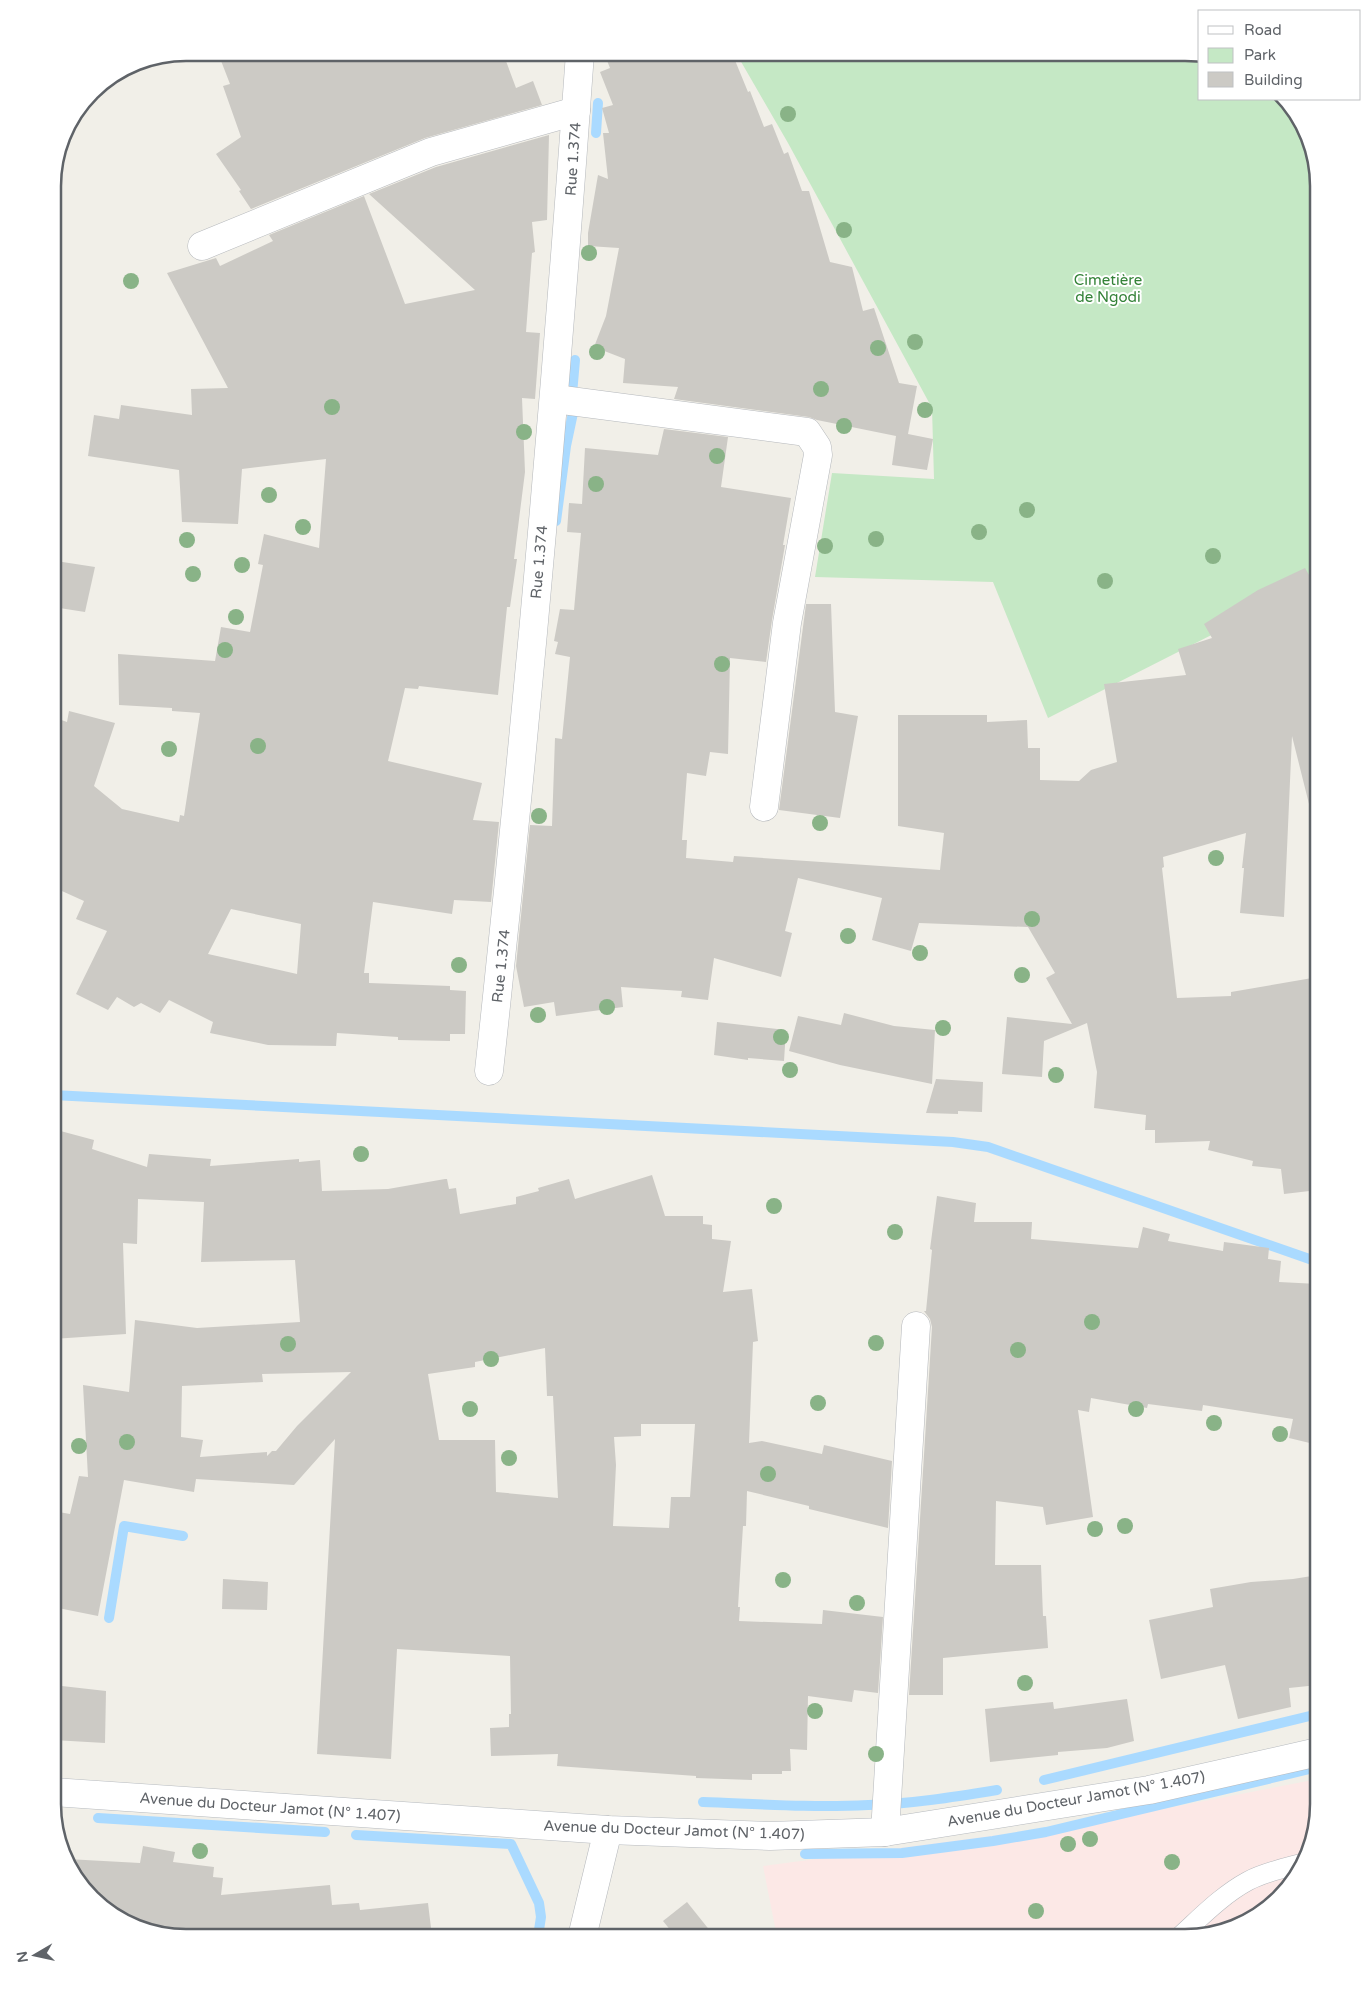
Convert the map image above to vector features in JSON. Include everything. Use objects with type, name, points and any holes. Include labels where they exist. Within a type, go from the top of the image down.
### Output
[{"type":"street","name":"Rue 1.374","points":[[489,1071],[508,902],[554,400],[579,61]]},
{"type":"street","points":[[202,246],[431,152],[576,111]]},
{"type":"street","points":[[554,400],[806,432],[817,447],[818,455],[786,623],[764,807]]},
{"type":"street","points":[[885,1832],[916,1326]]},
{"type":"street","name":"Avenue du Docteur Jamot (N° 1.407)","points":[[61,1793],[608,1830],[770,1836],[885,1832],[1148,1790],[1310,1754]]},
{"type":"street","points":[[584,1928],[608,1830]]},
{"type":"lane","points":[[1189,1929],[1209,1909],[1248,1881],[1273,1870],[1293,1865]]},
{"type":"shaded area","points":[[1310,1781],[1309,1820],[1305,1836],[1300,1852],[1284,1880],[1261,1903],[1233,1919],[1217,1924],[1185,1929],[775,1929],[763,1866],[1090,1823]]},
{"type":"green space","name":"Cimetière de Ngodi","points":[[741,62],[1193,62],[1198,63],[1198,100],[1275,100],[1284,110],[1300,138],[1309,170],[1310,585],[1048,718],[993,582],[815,577],[832,473],[934,479],[932,408],[788,143]]},
{"type":"building","points":[[221,61],[506,61],[516,88],[533,81],[542,105],[425,138],[251,209],[239,191],[241,190],[216,154],[241,137],[223,86],[230,84]]},
{"type":"building","points":[[607,61],[736,62],[748,92],[750,91],[764,127],[772,124],[784,154],[788,152],[802,191],[809,191],[830,262],[852,267],[863,311],[874,308],[899,383],[917,386],[908,434],[933,439],[927,470],[892,465],[896,436],[809,417],[674,399],[678,387],[623,383],[625,359],[594,347],[606,316],[619,248],[588,246],[588,233],[598,175],[608,179],[603,133],[609,133],[602,108],[613,105],[600,72],[610,68]]},
{"type":"building","points":[[549,135],[547,220],[532,222],[535,252],[532,253],[526,332],[540,333],[535,399],[522,398],[525,472],[514,559],[517,559],[510,607],[507,607],[498,695],[419,686],[418,689],[405,688],[388,761],[482,783],[473,820],[499,822],[491,902],[454,900],[452,914],[373,902],[364,973],[369,973],[369,983],[450,986],[450,990],[466,991],[465,1034],[450,1034],[450,1041],[398,1040],[398,1037],[337,1033],[336,1046],[268,1045],[210,1033],[213,1022],[169,1000],[160,1013],[141,1003],[134,1007],[117,997],[108,1010],[76,994],[107,931],[76,919],[84,901],[62,891],[62,720],[67,722],[69,711],[115,723],[94,786],[122,809],[179,822],[180,815],[184,816],[200,713],[172,711],[172,708],[119,705],[118,654],[215,661],[221,627],[250,632],[263,565],[258,564],[264,534],[319,548],[326,459],[242,469],[238,524],[182,522],[179,470],[88,456],[94,415],[119,419],[121,405],[192,415],[191,389],[228,388],[167,273],[216,258],[220,266],[273,241],[269,235],[364,196],[405,304],[475,290],[369,194],[436,167]],"holes":[[[231,909],[301,924],[297,974],[208,954]]]},
{"type":"building","points":[[664,429],[728,437],[721,487],[791,498],[766,662],[730,658],[728,754],[710,752],[706,776],[687,773],[682,840],[687,840],[686,858],[733,862],[734,856],[940,870],[944,833],[898,826],[898,715],[987,715],[987,722],[1027,720],[1028,748],[1040,748],[1040,780],[1079,781],[1091,770],[1117,762],[1104,684],[1186,675],[1178,649],[1212,638],[1204,624],[1258,590],[1305,568],[1310,575],[1310,804],[1292,736],[1284,917],[1240,913],[1246,833],[1163,857],[1164,867],[1162,868],[1177,998],[1231,996],[1231,992],[1310,978],[1310,1191],[1284,1194],[1281,1169],[1252,1166],[1253,1161],[1208,1150],[1210,1141],[1155,1143],[1155,1130],[1145,1130],[1146,1115],[1094,1108],[1097,1072],[1087,1023],[1044,1041],[1042,1077],[1002,1074],[1007,1017],[1072,1024],[1046,978],[1055,973],[1028,927],[919,923],[911,951],[872,940],[882,898],[798,878],[785,931],[792,933],[781,977],[714,958],[708,1000],[681,997],[682,991],[621,987],[623,1007],[556,1016],[554,1002],[524,1007],[516,966],[530,825],[552,826],[555,738],[562,739],[570,657],[555,654],[558,642],[554,641],[560,609],[574,610],[581,533],[567,532],[569,503],[582,504],[585,448],[658,455]]},
{"type":"building","points":[[62,562],[95,567],[85,612],[62,608]]},
{"type":"building","points":[[806,604],[831,604],[835,712],[858,716],[840,818],[779,810]]},
{"type":"building","points":[[844,1013],[894,1026],[935,1030],[932,1084],[840,1065],[789,1051],[798,1016],[841,1025]]},
{"type":"building","points":[[717,1022],[786,1030],[784,1061],[748,1058],[748,1060],[714,1055]]},
{"type":"building","points":[[936,1079],[983,1082],[982,1112],[958,1111],[958,1114],[926,1113]]},
{"type":"building","points":[[61,1131],[94,1140],[92,1149],[147,1167],[149,1154],[211,1159],[210,1166],[299,1159],[299,1162],[320,1160],[322,1191],[388,1189],[447,1179],[449,1189],[456,1188],[460,1214],[516,1204],[516,1197],[539,1191],[538,1188],[569,1179],[575,1199],[652,1175],[665,1216],[703,1216],[703,1224],[712,1225],[712,1239],[731,1241],[723,1292],[752,1289],[758,1341],[753,1342],[749,1443],[762,1441],[822,1454],[824,1445],[892,1461],[888,1528],[809,1509],[809,1506],[747,1491],[746,1526],[743,1526],[738,1607],[740,1607],[739,1621],[822,1624],[823,1610],[883,1617],[878,1693],[854,1690],[852,1702],[808,1696],[807,1750],[790,1749],[791,1771],[782,1771],[782,1774],[752,1774],[752,1780],[696,1778],[696,1776],[557,1766],[558,1754],[491,1756],[490,1728],[509,1727],[509,1714],[511,1714],[510,1656],[397,1649],[391,1759],[317,1754],[335,1439],[294,1485],[196,1479],[194,1492],[124,1480],[98,1616],[61,1609],[61,1512],[70,1514],[79,1476],[88,1477],[83,1385],[129,1392],[135,1320],[197,1328],[300,1322],[295,1260],[201,1262],[204,1202],[138,1199],[137,1244],[123,1243],[126,1334],[61,1338]],"holes":[[[545,1348],[547,1396],[553,1396],[558,1498],[496,1492],[495,1440],[439,1440],[428,1374],[475,1367],[475,1362]],[[351,1372],[297,1426],[276,1451],[272,1451],[267,1456],[267,1452],[200,1457],[203,1440],[181,1437],[182,1386],[263,1382],[262,1374]],[[641,1424],[695,1424],[690,1497],[671,1497],[669,1528],[613,1526],[616,1465],[614,1437],[641,1436]]]},
{"type":"building","points":[[937,1196],[976,1203],[974,1222],[1032,1222],[1031,1239],[1138,1248],[1143,1227],[1170,1234],[1168,1241],[1223,1251],[1224,1242],[1269,1248],[1268,1259],[1281,1261],[1279,1282],[1310,1284],[1310,1443],[1289,1438],[1293,1419],[1203,1405],[1202,1411],[1148,1404],[1147,1408],[1091,1398],[1089,1412],[1078,1410],[1093,1517],[1046,1525],[1043,1507],[996,1501],[995,1565],[1041,1565],[1043,1616],[1046,1616],[1048,1648],[943,1658],[943,1695],[909,1695],[932,1327],[930,1319],[924,1311],[926,1311],[932,1250],[930,1249]]},
{"type":"building","points":[[1310,1576],[1310,1686],[1289,1688],[1291,1707],[1238,1719],[1225,1665],[1161,1679],[1149,1620],[1213,1607],[1210,1589],[1251,1582]]},
{"type":"building","points":[[223,1579],[268,1582],[267,1610],[222,1609]]},
{"type":"building","points":[[61,1686],[106,1691],[105,1743],[61,1740]]},
{"type":"building","points":[[1127,1699],[1134,1741],[1107,1748],[1058,1752],[1058,1755],[990,1762],[985,1709],[1053,1702],[1054,1709]]},
{"type":"building","points":[[143,1846],[175,1852],[173,1862],[214,1867],[213,1877],[223,1878],[221,1895],[330,1885],[332,1905],[359,1903],[360,1910],[428,1903],[431,1928],[178,1928],[162,1926],[131,1916],[110,1903],[87,1880],[75,1859],[140,1863]]},
{"type":"building","points":[[687,1902],[708,1929],[669,1928],[663,1921]]},
{"type":"waterway","points":[[596,133],[598,103]]},
{"type":"waterway","points":[[572,394],[575,360]]},
{"type":"waterway","points":[[556,521],[566,446],[573,413]]},
{"type":"waterway","points":[[61,1095],[953,1142],[988,1147],[1310,1259]]},
{"type":"waterway","points":[[109,1618],[124,1526],[183,1536]]},
{"type":"waterway","points":[[1044,1780],[1310,1716]]},
{"type":"waterway","points":[[805,1854],[902,1853],[993,1841],[1046,1832],[1310,1769]]},
{"type":"waterway","points":[[703,1802],[847,1806],[932,1800],[997,1790]]},
{"type":"waterway","points":[[98,1818],[325,1832]]},
{"type":"waterway","points":[[356,1835],[511,1844],[539,1903],[541,1917],[539,1928]]}]
